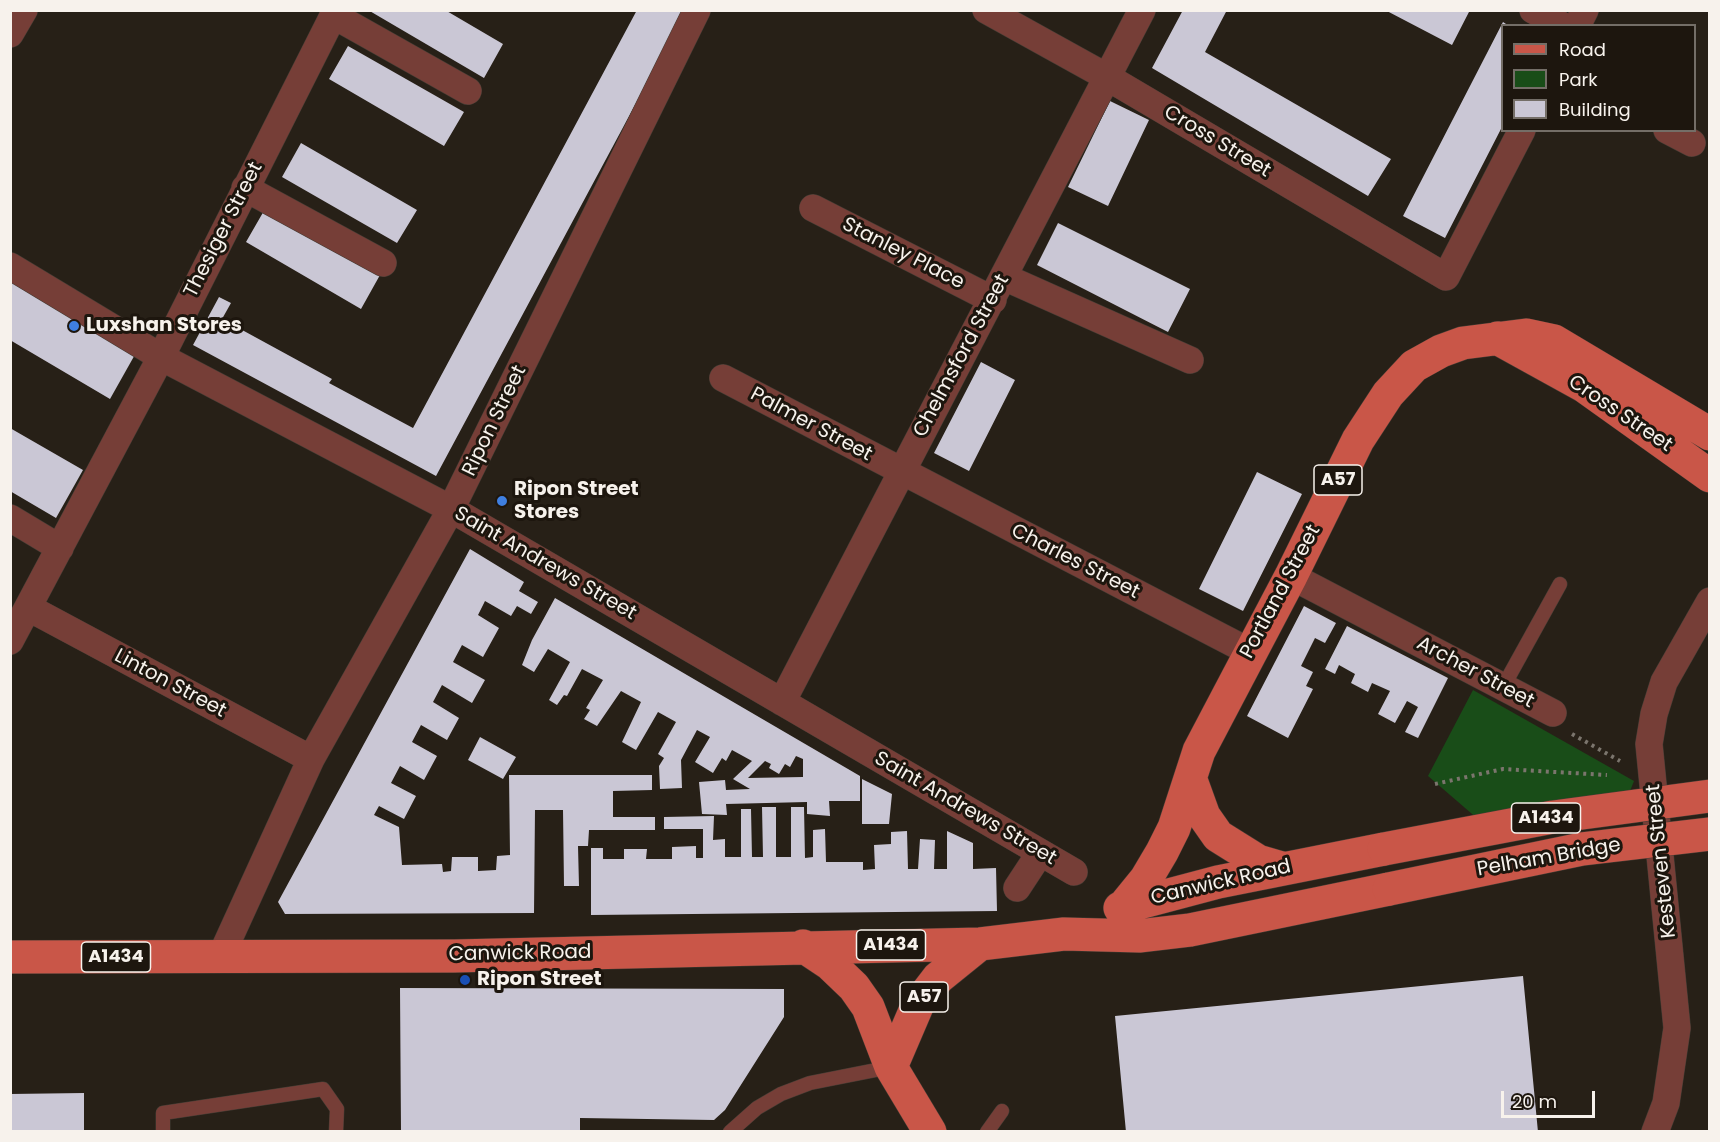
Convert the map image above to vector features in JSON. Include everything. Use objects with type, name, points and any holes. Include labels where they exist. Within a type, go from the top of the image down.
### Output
[{"type":"main road","name":"Cross Street","points":[[1463,343],[1526,335],[1554,341],[1710,434]]},
{"type":"main road","name":"Cross Street","points":[[1497,338],[1584,386],[1710,476]]},
{"type":"main road","name":"Portland Street","points":[[1124,906],[1146,879],[1162,852],[1191,780],[1199,751],[1291,576],[1358,440],[1388,394],[1414,366],[1441,351],[1463,343]]},
{"type":"main road","points":[[1191,780],[1204,816],[1218,836],[1258,861],[1282,868]]},
{"type":"main road","name":"Pelham Bridge","points":[[1384,849],[1553,817],[1710,796]]},
{"type":"main road","name":"Pelham Bridge","points":[[1389,890],[1582,849],[1710,834]]},
{"type":"main road","name":"Canwick Road","points":[[1064,934],[1124,906],[1282,868],[1384,849]]},
{"type":"main road","name":"Canwick Road","points":[[10,957],[454,956],[803,946],[980,944],[1064,934],[1139,936],[1190,930],[1389,890]]},
{"type":"main road","name":"A57","points":[[891,1067],[918,1004],[938,978],[980,944]]},
{"type":"main road","name":"A57","points":[[803,946],[830,964],[854,987],[868,1006],[891,1067],[930,1131]]},
{"type":"street","points":[[10,34],[24,10]]},
{"type":"street","name":"Ripon Street","points":[[221,956],[311,759],[451,509],[698,10]]},
{"type":"street","name":"Cross Street","points":[[986,10],[1107,77],[1446,277],[1521,132]]},
{"type":"street","name":"Chelmsford Street","points":[[782,702],[1142,10]]},
{"type":"street","points":[[1533,10],[1559,24]]},
{"type":"street","points":[[1578,24],[1585,10]]},
{"type":"street","points":[[334,13],[468,92]]},
{"type":"street","name":"Thesiger Street","points":[[10,641],[161,357],[334,13]]},
{"type":"street","points":[[1671,132],[1692,143]]},
{"type":"street","points":[[245,188],[382,263]]},
{"type":"street","name":"Stanley Place","points":[[813,208],[998,289],[1190,360]]},
{"type":"street","name":"Saint Andrews Street","points":[[10,266],[161,357],[451,509],[1074,872]]},
{"type":"street","name":"Palmer Street","points":[[723,378],[900,472]]},
{"type":"street","name":"Charles Street","points":[[900,472],[1250,652]]},
{"type":"street","points":[[10,518],[60,548]]},
{"type":"street","name":"Archer Street","points":[[1291,576],[1553,713]]},
{"type":"street","name":"Kesteven Street","points":[[1655,1131],[1666,1103],[1677,1028],[1649,744],[1654,714],[1664,682],[1710,601]]},
{"type":"street","name":"Linton Street","points":[[28,608],[311,759]]},
{"type":"street","points":[[1017,888],[1040,853]]},
{"type":"lane","points":[[1503,687],[1560,584]]},
{"type":"lane","points":[[730,1131],[757,1108],[781,1094],[810,1083],[891,1067]]},
{"type":"lane","points":[[163,1131],[163,1113],[323,1089],[337,1109],[336,1131]]},
{"type":"lane","points":[[987,1131],[1002,1111]]},
{"type":"path","name":"Archer Street","points":[[1553,713],[1576,739],[1653,777]]},
{"type":"path","points":[[1435,784],[1503,769],[1653,777]]},
{"type":"green space","points":[[1473,690],[1634,781],[1626,801],[1479,820],[1428,776]]},
{"type":"building","points":[[368,10],[445,10],[503,44],[484,78]]},
{"type":"building","points":[[637,10],[686,10],[436,476],[193,345],[219,297],[231,303],[222,319],[332,379],[329,383],[413,428]]},
{"type":"building","points":[[1183,10],[1227,10],[1205,52],[1391,159],[1368,196],[1152,68]]},
{"type":"building","points":[[1385,10],[1470,10],[1452,45]]},
{"type":"building","points":[[1501,26],[1501,129],[1445,238],[1403,216]]},
{"type":"building","points":[[348,46],[464,112],[444,146],[329,79]]},
{"type":"building","points":[[1110,101],[1149,120],[1108,206],[1068,187]]},
{"type":"building","points":[[301,143],[417,210],[397,243],[282,177]]},
{"type":"building","points":[[265,209],[380,275],[361,309],[246,242]]},
{"type":"building","points":[[1058,223],[1190,289],[1168,332],[1037,265]]},
{"type":"building","points":[[10,278],[137,351],[110,399],[10,340]]},
{"type":"building","points":[[981,362],[1015,380],[969,471],[934,453]]},
{"type":"building","points":[[10,428],[83,470],[56,518],[10,491]]},
{"type":"building","points":[[1257,472],[1302,494],[1243,611],[1199,589]]},
{"type":"building","points":[[470,549],[524,582],[519,591],[538,602],[531,614],[517,606],[511,616],[485,601],[478,615],[499,628],[483,657],[462,645],[453,662],[485,680],[472,703],[442,685],[433,702],[459,718],[447,740],[421,725],[412,742],[437,756],[424,780],[400,766],[391,783],[416,796],[404,819],[379,806],[374,815],[399,827],[402,865],[442,864],[443,872],[451,871],[452,857],[478,857],[478,871],[496,870],[497,856],[510,855],[509,775],[652,775],[652,790],[613,791],[613,817],[655,817],[655,830],[589,830],[588,846],[578,846],[579,886],[564,886],[563,810],[535,810],[534,913],[285,914],[278,902]]},
{"type":"building","points":[[555,598],[860,776],[860,801],[829,801],[830,816],[807,814],[807,802],[726,804],[727,815],[702,814],[699,782],[725,780],[726,790],[750,789],[733,779],[752,761],[732,750],[726,761],[722,758],[713,773],[695,762],[710,737],[697,730],[681,760],[682,788],[660,789],[659,766],[664,758],[658,754],[676,722],[658,712],[636,750],[622,742],[641,702],[621,691],[597,726],[584,719],[590,710],[586,708],[603,680],[582,669],[567,696],[564,695],[557,705],[549,700],[570,662],[548,649],[534,672],[522,665],[532,640]],"holes":[[[796,756],[803,759],[803,777],[748,778],[765,761],[771,764],[769,768],[779,774],[785,764],[790,767]]]},
{"type":"building","points":[[1304,606],[1336,623],[1325,643],[1315,638],[1301,666],[1313,672],[1306,686],[1313,689],[1288,738],[1247,716]]},
{"type":"building","points":[[1347,626],[1448,678],[1418,738],[1405,732],[1418,707],[1407,701],[1395,723],[1378,714],[1390,691],[1372,683],[1368,692],[1351,683],[1355,674],[1339,665],[1335,674],[1325,669]]},
{"type":"building","points":[[480,737],[516,757],[503,779],[468,760]]},
{"type":"building","points":[[862,779],[892,794],[889,824],[862,824]]},
{"type":"building","points":[[762,807],[776,807],[776,857],[791,857],[791,807],[804,807],[805,858],[813,857],[813,830],[825,829],[826,862],[863,862],[863,870],[875,869],[874,845],[891,844],[891,832],[907,831],[908,869],[918,869],[920,839],[935,840],[934,869],[947,869],[947,831],[973,843],[973,869],[996,868],[997,911],[591,915],[591,848],[603,848],[603,859],[624,859],[624,849],[647,849],[646,859],[672,859],[672,847],[696,846],[696,858],[703,858],[703,829],[664,829],[664,817],[714,816],[713,840],[725,839],[725,857],[741,857],[741,809],[751,809],[752,857],[763,857]]},
{"type":"building","points":[[1523,976],[1538,1132],[1126,1132],[1115,1016]]},
{"type":"building","points":[[400,988],[784,989],[784,1017],[725,1110],[714,1120],[580,1118],[580,1132],[401,1132]]},
{"type":"building","points":[[84,1093],[84,1132],[10,1132],[10,1094]]},
{"type":"place","name":"Luxshan Stores","points":[[74,326]]},
{"type":"place","name":"Ripon Street Stores","points":[[502,501]]},
{"type":"place","name":"Ripon Street","points":[[465,980]]}]
